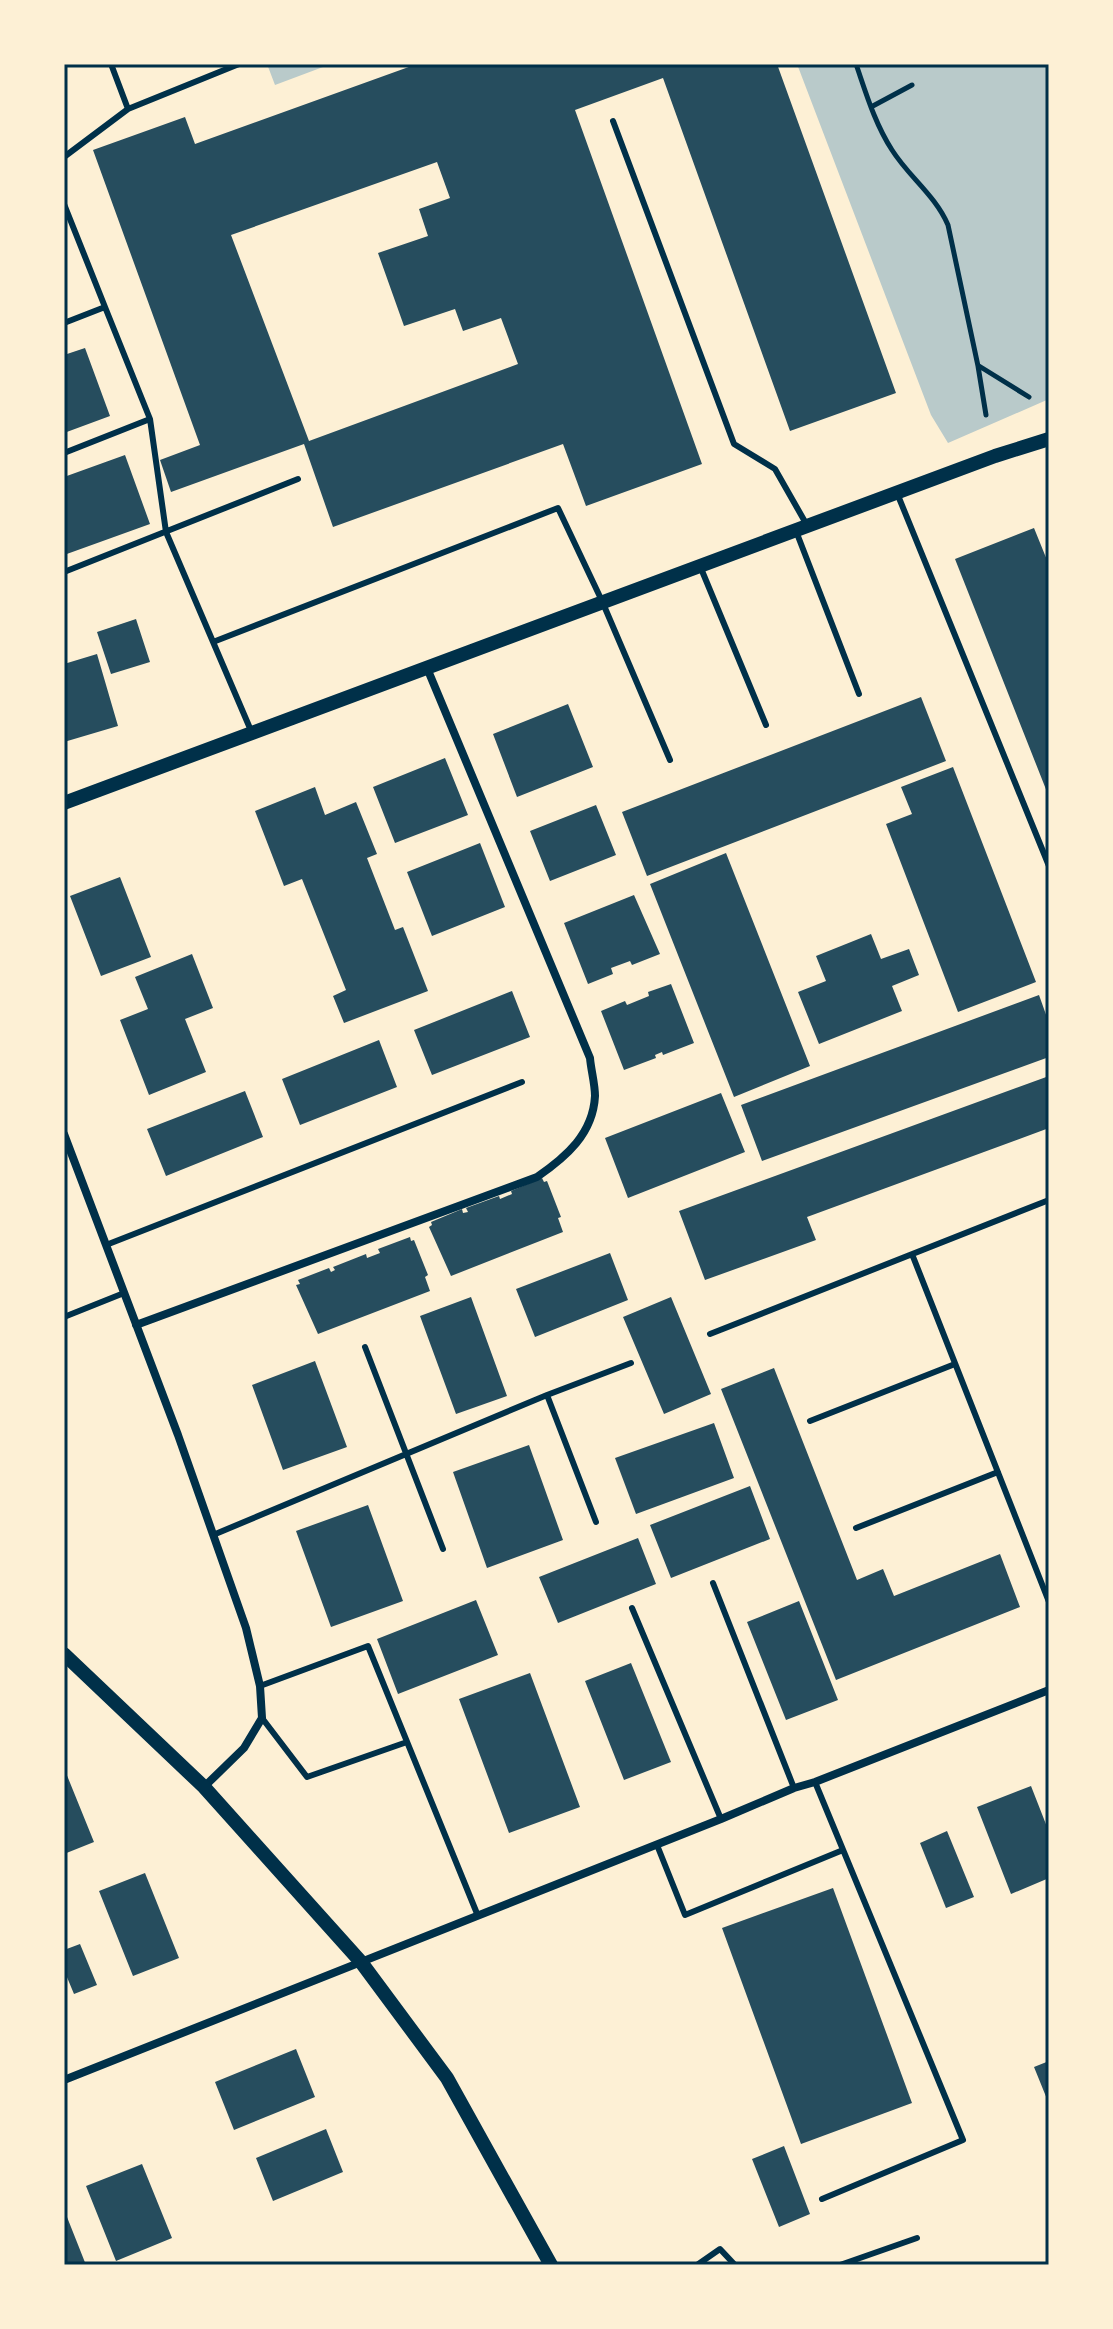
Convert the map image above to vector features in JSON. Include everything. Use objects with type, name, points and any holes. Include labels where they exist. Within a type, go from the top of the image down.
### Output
[{"type":"street","points":[[64,803],[602,601],[1049,439]]},
{"type":"street","points":[[136,1325],[537,1177],[564,1158],[584,1132],[595,1096],[590,1058],[427,668]]},
{"type":"street","points":[[64,1134],[213,1535],[246,1628],[260,1686],[262,1718],[244,1748],[204,1787]]},
{"type":"street","points":[[64,1654],[204,1787],[361,1962],[447,2078],[551,2265]]},
{"type":"street","points":[[64,2080],[794,1788],[1049,1690]]},
{"type":"lane","points":[[111,64],[128,109]]},
{"type":"lane","points":[[64,157],[128,109],[239,64]]},
{"type":"lane","points":[[613,121],[734,444],[775,469],[802,529],[859,694]]},
{"type":"lane","points":[[64,204],[150,419],[166,532],[252,733]]},
{"type":"lane","points":[[64,323],[105,307]]},
{"type":"lane","points":[[64,453],[150,419]]},
{"type":"lane","points":[[64,572],[298,479]]},
{"type":"lane","points":[[897,493],[1049,866]]},
{"type":"lane","points":[[213,642],[558,508],[602,601],[670,760]]},
{"type":"lane","points":[[700,566],[766,725]]},
{"type":"lane","points":[[106,1245],[522,1082]]},
{"type":"lane","points":[[710,1334],[1049,1200]]},
{"type":"lane","points":[[912,1254],[1049,1602]]},
{"type":"lane","points":[[64,1317],[124,1293]]},
{"type":"lane","points":[[365,1347],[443,1549]]},
{"type":"lane","points":[[213,1535],[631,1363]]},
{"type":"lane","points":[[810,1421],[955,1364]]},
{"type":"lane","points":[[547,1395],[596,1522]]},
{"type":"lane","points":[[856,1528],[998,1472]]},
{"type":"lane","points":[[713,1583],[794,1788]]},
{"type":"lane","points":[[632,1608],[721,1819]]},
{"type":"lane","points":[[260,1686],[368,1646],[478,1916]]},
{"type":"lane","points":[[262,1718],[307,1777],[407,1742]]},
{"type":"lane","points":[[815,1782],[963,2140],[822,2199]]},
{"type":"lane","points":[[657,1845],[685,1915],[843,1850]]},
{"type":"lane","points":[[840,2265],[917,2238]]},
{"type":"lane","points":[[697,2265],[720,2249],[735,2265]]},
{"type":"path","points":[[856,64],[871,107],[892,151],[941,209],[948,225],[986,415]]},
{"type":"path","points":[[871,107],[912,85]]},
{"type":"path","points":[[978,366],[1029,397]]},
{"type":"shaded area","points":[[267,64],[331,64],[275,85]]},
{"type":"shaded area","points":[[797,64],[1049,64],[1049,399],[948,443],[931,415]]},
{"type":"building","points":[[417,64],[777,64],[896,393],[790,431],[663,78],[575,110],[702,464],[586,506],[563,444],[333,527],[304,444],[171,492],[160,460],[200,445],[93,150],[185,117],[195,144]],"holes":[[[437,162],[450,198],[419,209],[428,236],[378,253],[404,326],[455,309],[463,331],[501,318],[518,364],[309,441],[231,235]]]},
{"type":"building","points":[[85,348],[110,416],[64,433],[64,355]]},
{"type":"building","points":[[125,455],[150,524],[64,555],[64,477]]},
{"type":"building","points":[[1034,528],[1049,565],[1049,797],[955,559]]},
{"type":"building","points":[[136,619],[150,662],[111,674],[97,632]]},
{"type":"building","points":[[97,654],[118,726],[64,742],[64,664]]},
{"type":"building","points":[[921,697],[946,761],[647,876],[622,812]]},
{"type":"building","points":[[568,704],[593,767],[517,797],[493,734]]},
{"type":"building","points":[[445,758],[468,815],[395,843],[373,787]]},
{"type":"building","points":[[953,767],[1036,982],[958,1012],[886,824],[912,814],[901,787]]},
{"type":"building","points":[[315,787],[325,815],[356,802],[377,854],[367,858],[395,930],[403,927],[428,991],[344,1023],[333,996],[346,990],[302,879],[284,886],[255,811]]},
{"type":"building","points":[[596,805],[616,855],[550,881],[530,831]]},
{"type":"building","points":[[480,843],[505,907],[432,936],[407,872]]},
{"type":"building","points":[[726,853],[810,1066],[734,1097],[650,884]]},
{"type":"building","points":[[120,877],[151,957],[101,976],[70,896]]},
{"type":"building","points":[[634,895],[660,954],[632,965],[630,961],[611,968],[613,974],[588,984],[564,923]]},
{"type":"building","points":[[871,934],[881,959],[909,949],[919,975],[892,986],[902,1011],[819,1044],[798,992],[826,981],[816,956]]},
{"type":"building","points":[[192,954],[213,1008],[185,1019],[206,1072],[149,1095],[120,1020],[148,1009],[135,977]]},
{"type":"building","points":[[671,984],[694,1043],[663,1055],[662,1052],[655,1055],[656,1058],[624,1070],[601,1011],[625,1001],[627,1005],[649,996],[648,992]]},
{"type":"building","points":[[512,991],[530,1037],[432,1075],[414,1030]]},
{"type":"building","points":[[1039,995],[1049,1023],[1049,1057],[762,1161],[741,1105]]},
{"type":"building","points":[[379,1040],[397,1087],[300,1125],[282,1079]]},
{"type":"building","points":[[1049,1076],[1049,1128],[807,1217],[816,1240],[705,1280],[679,1211]]},
{"type":"building","points":[[245,1091],[263,1137],[166,1176],[147,1129]]},
{"type":"building","points":[[721,1093],[745,1152],[628,1198],[605,1138]]},
{"type":"building","points":[[542,1178],[544,1182],[547,1181],[561,1217],[558,1218],[563,1232],[451,1276],[429,1227],[431,1222],[462,1209],[463,1213],[468,1212],[466,1208],[499,1196],[500,1199]]},
{"type":"building","points":[[410,1237],[428,1275],[425,1277],[430,1291],[318,1334],[296,1285],[300,1284],[298,1280],[329,1268],[331,1272],[335,1270],[333,1267],[366,1254],[367,1258],[380,1253],[378,1249]]},
{"type":"building","points":[[610,1253],[628,1300],[535,1337],[516,1289]]},
{"type":"building","points":[[471,1297],[507,1396],[456,1414],[420,1316]]},
{"type":"building","points":[[671,1297],[711,1394],[664,1414],[623,1317]]},
{"type":"building","points":[[315,1361],[347,1447],[283,1470],[252,1385]]},
{"type":"building","points":[[774,1368],[857,1580],[883,1569],[894,1596],[1000,1554],[1020,1607],[836,1680],[721,1389]]},
{"type":"building","points":[[714,1423],[734,1478],[636,1514],[615,1458]]},
{"type":"building","points":[[529,1445],[563,1540],[487,1568],[453,1472]]},
{"type":"building","points":[[750,1486],[770,1539],[671,1578],[650,1525]]},
{"type":"building","points":[[368,1505],[403,1601],[331,1627],[296,1531]]},
{"type":"building","points":[[638,1538],[656,1584],[558,1623],[539,1577]]},
{"type":"building","points":[[476,1600],[498,1655],[398,1694],[377,1639]]},
{"type":"building","points":[[799,1601],[838,1700],[786,1720],[747,1622]]},
{"type":"building","points":[[631,1663],[671,1762],[624,1780],[585,1681]]},
{"type":"building","points":[[530,1673],[580,1807],[509,1833],[459,1699]]},
{"type":"building","points":[[64,1768],[94,1842],[64,1854]]},
{"type":"building","points":[[1031,1786],[1049,1832],[1049,1878],[1011,1894],[977,1807]]},
{"type":"building","points":[[947,1831],[974,1897],[946,1908],[920,1843]]},
{"type":"building","points":[[145,1873],[179,1958],[133,1976],[99,1891]]},
{"type":"building","points":[[833,1888],[912,2103],[801,2144],[722,1928]]},
{"type":"building","points":[[80,1944],[97,1985],[74,1994],[64,1970],[64,1950]]},
{"type":"building","points":[[296,2049],[315,2097],[234,2130],[215,2082]]},
{"type":"building","points":[[1049,2061],[1049,2104],[1034,2067]]},
{"type":"building","points":[[326,2129],[343,2172],[273,2201],[256,2158]]},
{"type":"building","points":[[784,2146],[810,2214],[779,2227],[752,2159]]},
{"type":"building","points":[[142,2164],[172,2238],[116,2261],[86,2186]]},
{"type":"building","points":[[67,2217],[86,2265],[64,2265],[64,2219]]}]
